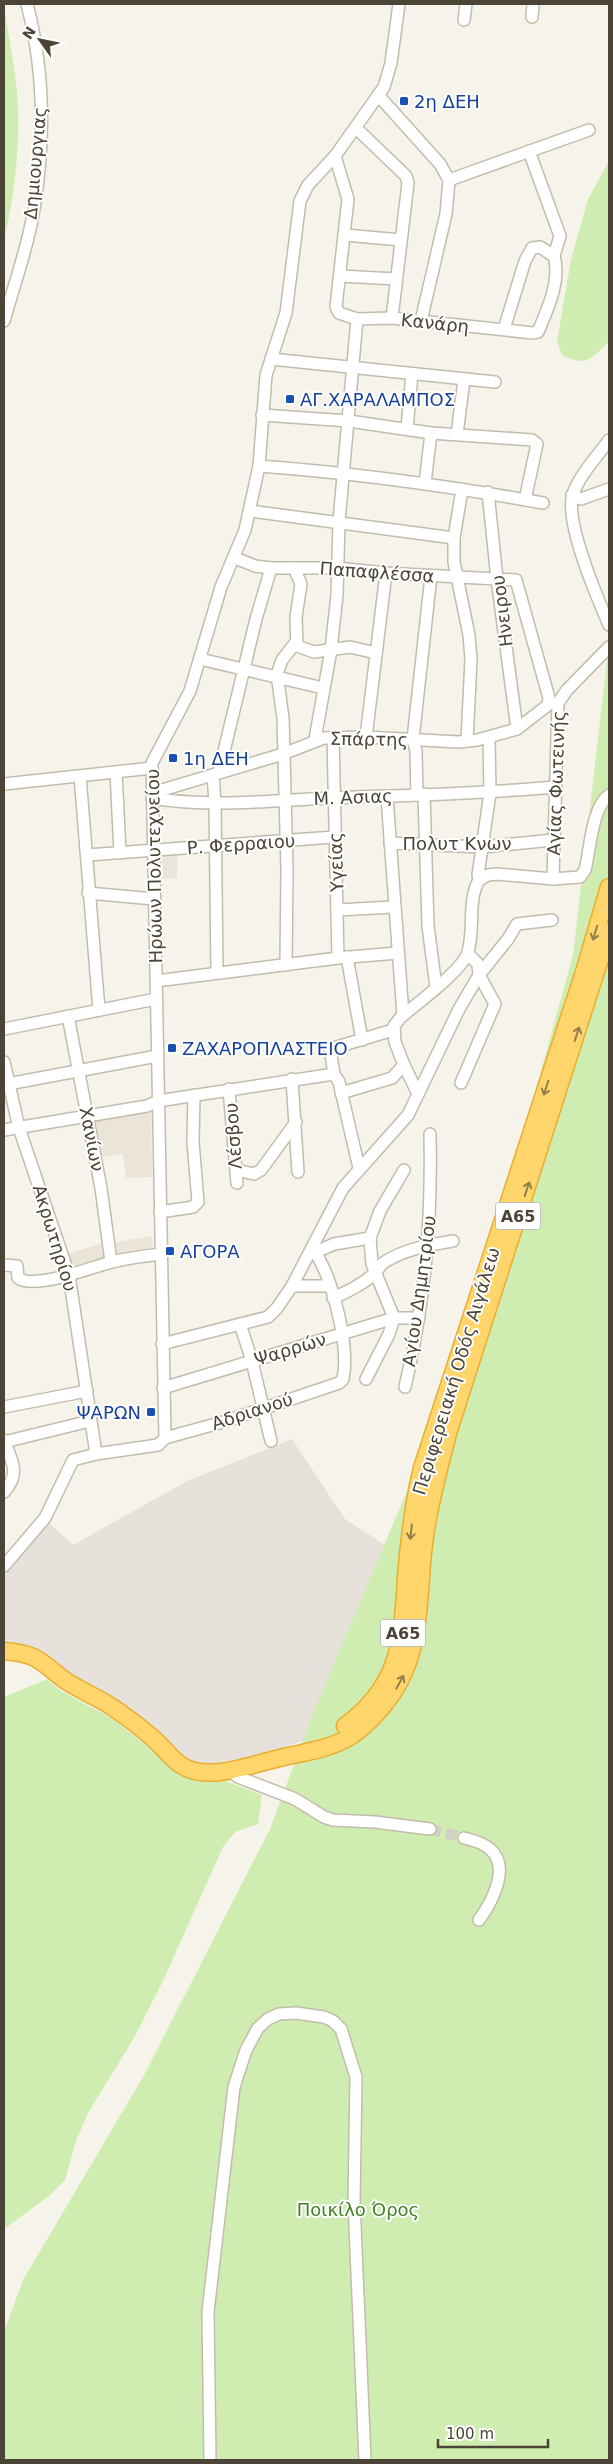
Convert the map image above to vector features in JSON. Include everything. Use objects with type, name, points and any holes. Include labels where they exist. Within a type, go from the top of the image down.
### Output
[{"type":"highway","name":"Περιφερειακή Οδός Αιγάλεω","points":[[287,1756],[330,1736],[354,1720],[376,1696],[396,1662],[403,1637],[406,1576],[414,1508],[422,1468],[581,980],[609,887]]},
{"type":"highway","name":"Περιφερειακή Οδός Αιγάλεω","points":[[4,1651],[28,1654],[39,1658],[67,1681],[117,1710],[158,1742],[180,1764],[190,1770],[202,1772],[229,1770],[317,1751],[342,1741],[357,1732],[392,1696],[410,1660],[418,1626],[425,1537],[449,1430],[609,931]]},
{"type":"street","name":"Δημιουργιας","points":[[4,321],[35,204],[40,151],[42,104],[40,68],[27,4]]},
{"type":"street","name":"Ηρώων Πολυτεχνείου","points":[[165,1438],[152,768],[154,758],[190,691],[226,572],[235,558],[250,511],[259,466],[266,374],[286,313],[300,201],[308,185],[335,156],[386,82],[392,63],[399,4]]},
{"type":"street","points":[[464,20],[466,4]]},
{"type":"street","points":[[532,17],[533,4]]},
{"type":"street","points":[[378,95],[440,164],[449,180],[445,222],[421,321]]},
{"type":"street","points":[[356,128],[406,176],[408,183],[392,318]]},
{"type":"street","points":[[449,180],[589,130]]},
{"type":"street","points":[[504,329],[525,261],[532,248],[540,247],[554,256],[560,236],[529,151]]},
{"type":"street","points":[[335,156],[348,199],[340,276],[396,279]]},
{"type":"street","points":[[345,235],[401,240]]},
{"type":"street","name":"Κανάρη","points":[[340,276],[336,307],[339,313],[357,318],[392,318],[538,332],[557,280],[557,267],[554,256]]},
{"type":"street","points":[[315,740],[331,650],[339,522],[357,318]]},
{"type":"street","points":[[271,359],[495,382]]},
{"type":"street","points":[[407,428],[412,374]]},
{"type":"street","points":[[457,434],[464,380]]},
{"type":"street","points":[[262,414],[349,421],[432,433],[536,441],[524,500]]},
{"type":"street","points":[[425,483],[432,433]]},
{"type":"street","points":[[609,440],[572,495],[570,511],[576,536],[609,625]]},
{"type":"street","points":[[259,466],[344,472],[462,490],[488,492],[543,503]]},
{"type":"street","points":[[572,495],[581,499],[609,489]]},
{"type":"street","points":[[462,490],[454,538],[456,577],[469,636],[471,659],[467,741]]},
{"type":"street","name":"Ηνειρου","points":[[488,492],[497,579],[517,729]]},
{"type":"street","points":[[250,511],[454,538]]},
{"type":"street","name":"Παπαφλέσσα","points":[[235,558],[255,566],[271,568],[337,568],[432,576],[512,578],[518,584],[549,698]]},
{"type":"street","points":[[217,973],[216,774],[271,568]]},
{"type":"street","points":[[286,965],[283,754],[279,678],[277,674],[296,642],[296,617],[301,584],[294,568]]},
{"type":"street","points":[[366,737],[386,573]]},
{"type":"street","points":[[432,576],[413,739],[416,751],[426,846],[428,926],[436,987]]},
{"type":"street","points":[[296,642],[301,649],[314,652],[350,647],[376,653]]},
{"type":"street","name":"Αγίας Φωτεινής","points":[[553,879],[554,787],[558,703],[567,690],[609,647]]},
{"type":"street","points":[[200,658],[323,688]]},
{"type":"street","name":"Σπάρτης","points":[[152,796],[283,754],[315,740],[332,737],[467,741],[489,738],[517,729],[546,708],[549,698]]},
{"type":"street","name":"Υγείας","points":[[332,737],[337,910],[343,958],[362,1040]]},
{"type":"street","points":[[480,880],[478,875],[490,793],[489,738]]},
{"type":"street","points":[[4,784],[152,768]]},
{"type":"street","points":[[116,772],[120,853]]},
{"type":"street","points":[[80,776],[99,1010]]},
{"type":"street","name":"Μ. Ασιας","points":[[152,796],[182,802],[215,802],[490,793],[554,787]]},
{"type":"street","points":[[418,1094],[395,1042],[394,1026],[403,1015],[457,969],[468,954],[473,896],[480,880],[488,875],[497,874],[553,879],[575,878],[584,874],[597,814],[603,801],[609,796]]},
{"type":"street","points":[[387,797],[393,907],[403,1015]]},
{"type":"street","name":"Ρ. Φερραιου","points":[[87,855],[153,852],[334,837]]},
{"type":"street","name":"Πολυτ Κνων","points":[[390,843],[482,847],[553,840]]},
{"type":"street","points":[[88,893],[154,899]]},
{"type":"street","points":[[337,910],[393,907]]},
{"type":"street","points":[[162,1344],[268,1317],[277,1308],[314,1250],[339,1196],[359,1168],[403,1123],[446,1034],[478,975],[508,939],[517,924],[552,920]]},
{"type":"street","points":[[156,982],[217,973],[397,953]]},
{"type":"street","points":[[461,1083],[495,1004],[478,975],[478,964],[468,954]]},
{"type":"street","points":[[4,1028],[156,998]]},
{"type":"street","name":"Χανίων","points":[[68,1016],[101,1188],[111,1262]]},
{"type":"street","points":[[359,1168],[342,1093],[334,1074],[330,1049],[393,1030]]},
{"type":"street","points":[[8,1084],[80,1072],[157,1056]]},
{"type":"street","name":"Ακρωτηρίου","points":[[4,1062],[19,1128],[69,1275],[96,1454]]},
{"type":"street","points":[[342,1093],[392,1078],[404,1065]]},
{"type":"street","points":[[4,1130],[147,1106],[158,1101],[334,1074]]},
{"type":"street","points":[[292,1079],[298,1172]]},
{"type":"street","name":"Λέσβου","points":[[229,1089],[237,1183]]},
{"type":"street","points":[[160,1212],[194,1206],[198,1202],[193,1142],[194,1095]]},
{"type":"street","points":[[236,1170],[254,1174],[261,1170],[296,1122]]},
{"type":"street","name":"Αγίου Δημητρίου","points":[[405,1388],[419,1318],[429,1245],[430,1134]]},
{"type":"street","points":[[366,1379],[389,1334],[394,1318],[370,1256],[370,1238],[380,1211],[404,1170]]},
{"type":"street","points":[[314,1250],[334,1244],[370,1238]]},
{"type":"street","points":[[333,1298],[349,1291],[375,1272],[383,1263],[398,1254],[429,1245],[453,1242]]},
{"type":"street","points":[[314,1250],[330,1286],[342,1333]]},
{"type":"street","points":[[4,1265],[17,1266],[18,1278],[28,1281],[69,1275],[111,1262],[161,1254]]},
{"type":"street","points":[[292,1286],[330,1286]]},
{"type":"street","name":"Ψαρρών","points":[[163,1388],[394,1318],[419,1318]]},
{"type":"street","points":[[240,1324],[252,1361],[271,1441]]},
{"type":"street","name":"Αδριανού","points":[[165,1438],[223,1422],[338,1383],[343,1379],[345,1371],[342,1333]]},
{"type":"street","points":[[4,1407],[87,1391]]},
{"type":"street","points":[[4,1492],[13,1482],[15,1475],[4,1441],[90,1421]]},
{"type":"street","points":[[4,1566],[45,1518],[73,1460],[96,1454],[158,1445],[165,1438]]},
{"type":"street","points":[[229,1770],[238,1777],[295,1800],[324,1817],[333,1820],[375,1822],[430,1830]]},
{"type":"street","points":[[464,1838],[489,1848],[496,1855],[500,1865],[492,1898],[479,1920]]},
{"type":"street","points":[[210,2460],[208,2312],[234,2087],[246,2050],[258,2028],[268,2019],[279,2014],[296,2012],[324,2016],[333,2021],[340,2030],[354,2065],[356,2077],[354,2202],[365,2460]]},
{"type":"shaded area","points":[[177,854],[177,878],[156,879],[156,855]]},
{"type":"shaded area","points":[[151,1109],[152,1177],[126,1178],[123,1154],[98,1158],[91,1120]]},
{"type":"shaded area","points":[[152,1236],[153,1253],[113,1258],[111,1243]]},
{"type":"shaded area","points":[[103,1243],[106,1261],[71,1270],[67,1254]]},
{"type":"shaded area","points":[[292,1439],[345,1519],[399,1554],[322,1734],[261,1755],[197,1766],[146,1725],[4,1648],[4,1575],[20,1558],[47,1521],[73,1545],[187,1481]]},
{"type":"green space","points":[[4,5],[17,92],[18,148],[14,186],[4,241]]},
{"type":"green space","points":[[609,161],[609,341],[593,356],[583,361],[578,361],[562,355],[557,341],[571,260],[588,199]]},
{"type":"green space","name":"Ποικίλο Όρος","points":[[609,643],[609,2460],[4,2460],[4,2332],[23,2280],[143,2077],[270,1829],[314,1711],[459,1368],[573,955]]},
{"type":"green space","points":[[47,1679],[61,1691],[111,1718],[184,1775],[195,1779],[218,1778],[262,1795],[258,1824],[235,1832],[223,1847],[162,1983],[134,2038],[88,2113],[76,2141],[65,2180],[49,2196],[4,2229],[4,1697]]},
{"type":"tunnel","points":[[430,1829],[464,1838]]},
{"type":"place","name":"2η ΔΕΗ","points":[[404,101]]},
{"type":"place","name":"ΑΓ.ΧΑΡΑΛΑΜΠΟΣ","points":[[290,399]]},
{"type":"place","name":"1η ΔΕΗ","points":[[173,758]]},
{"type":"place","name":"ΖΑΧΑΡΟΠΛΑΣΤΕΙΟ","points":[[172,1048]]},
{"type":"place","name":"ΑΓΟΡΑ","points":[[170,1251]]},
{"type":"place","name":"ΨΑΡΩΝ","points":[[151,1412]]}]
